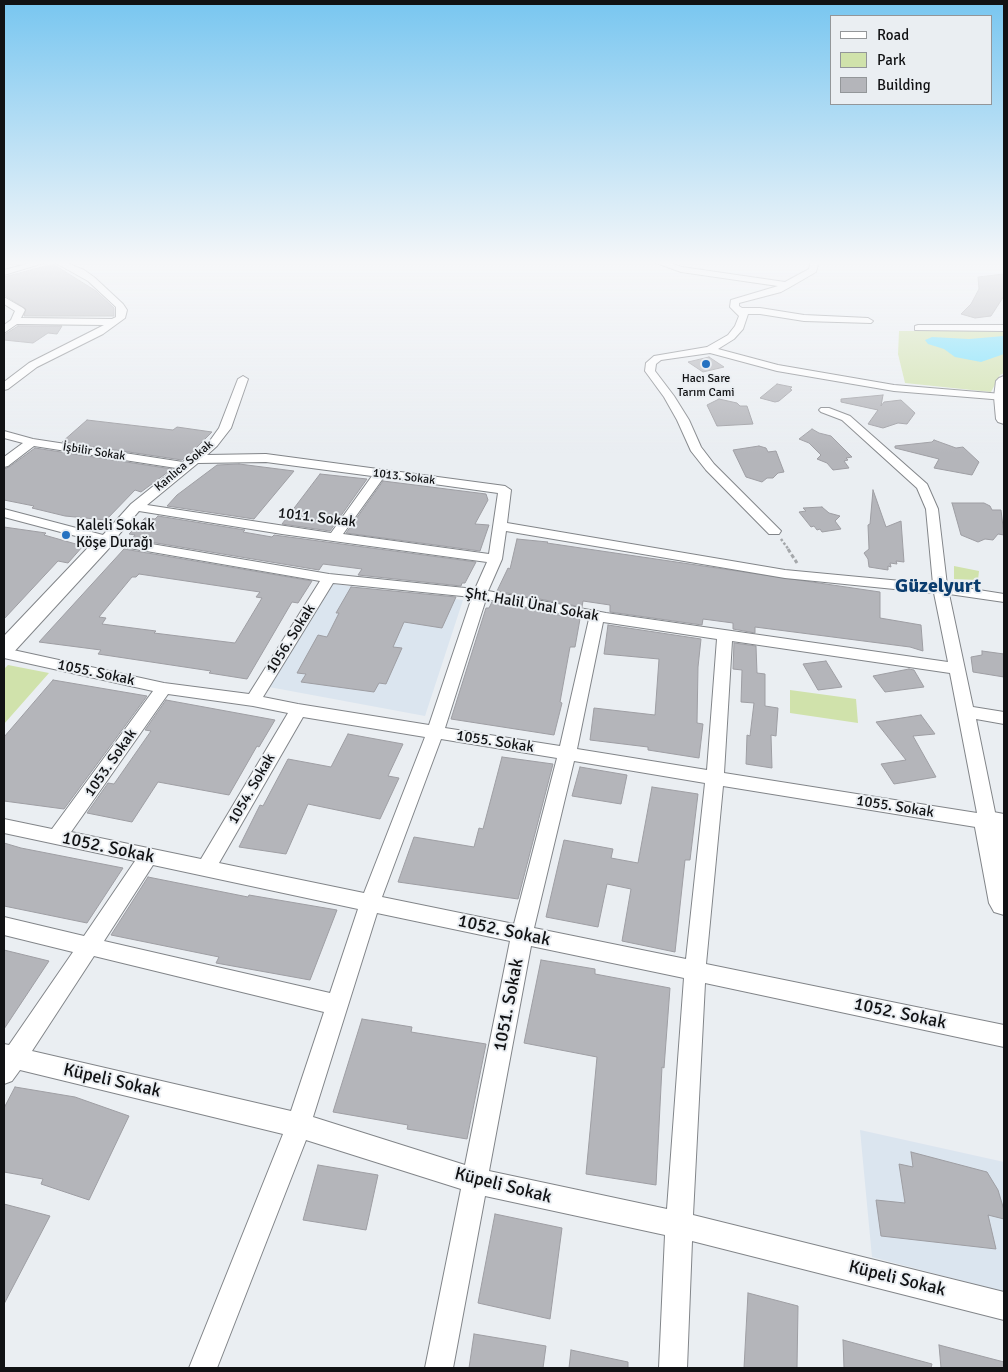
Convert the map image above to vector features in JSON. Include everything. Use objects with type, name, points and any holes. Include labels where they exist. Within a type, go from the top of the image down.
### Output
[{"type":"street","points":[[4,387],[33,365],[100,332],[109,325]]},
{"type":"street","points":[[710,350],[731,337],[741,325]]},
{"type":"street","points":[[918,328],[1004,328]]},
{"type":"street","points":[[774,531],[710,467],[695,448],[683,420],[669,396],[650,371],[651,363],[658,358],[710,350],[777,368],[894,388],[1002,397]]},
{"type":"street","name":"Kanlıca Sokak","points":[[106,540],[136,506],[213,444],[225,428],[243,379]]},
{"type":"street","points":[[1004,381],[1002,397],[1004,419]]},
{"type":"street","points":[[825,410],[846,418],[923,487],[932,509],[937,570],[967,712],[996,823],[1004,903]]},
{"type":"street","name":"İşbilir Sokak","points":[[4,434],[32,442],[190,463]]},
{"type":"street","points":[[4,463],[32,442]]},
{"type":"street","name":"1013. Sokak","points":[[190,463],[266,458],[505,490],[495,559],[480,594],[435,732],[370,903],[298,1125],[203,1368]]},
{"type":"street","points":[[335,536],[380,474]]},
{"type":"street","name":"1011. Sokak","points":[[136,506],[282,530],[495,559]]},
{"type":"street","name":"Şht. Halil Ünal Sokak","points":[[4,513],[106,540],[329,578],[480,594],[598,616],[958,669]]},
{"type":"street","points":[[499,526],[648,552],[804,576],[942,589],[1004,598]]},
{"type":"street","points":[[4,651],[106,540]]},
{"type":"street","name":"1056. Sokak","points":[[253,700],[329,578]]},
{"type":"street","name":"1051. Sokak","points":[[439,1368],[522,935],[567,753],[598,616]]},
{"type":"street","points":[[674,1368],[679,1225],[695,971],[715,778],[725,635]]},
{"type":"street","name":"1055. Sokak","points":[[4,651],[164,688],[253,700],[298,710],[996,823]]},
{"type":"street","name":"1053. Sokak","points":[[58,837],[164,688]]},
{"type":"street","name":"1054. Sokak","points":[[206,868],[298,710]]},
{"type":"street","points":[[967,712],[1004,718]]},
{"type":"street","name":"1052. Sokak","points":[[4,826],[1004,1036]]},
{"type":"street","points":[[7,1062],[149,856]]},
{"type":"street","points":[[4,926],[337,1005]]},
{"type":"street","name":"Küpeli Sokak","points":[[7,1062],[298,1125],[476,1181],[679,1225],[1004,1306]]},
{"type":"path","points":[[774,531],[784,542],[804,576]]},
{"type":"shaded area","points":[[333,584],[463,600],[425,716],[269,687]]},
{"type":"shaded area","points":[[860,1130],[1004,1162],[1004,1292],[872,1257]]},
{"type":"green space","points":[[899,331],[1004,331],[1004,373],[1000,375],[991,392],[905,383],[898,354]]},
{"type":"green space","points":[[954,566],[979,571],[978,580],[954,579]]},
{"type":"green space","points":[[8,665],[49,673],[4,724],[4,669]]},
{"type":"green space","points":[[790,690],[856,699],[858,723],[790,713]]},
{"type":"water","points":[[1004,336],[1004,354],[981,362],[955,357],[944,349],[928,344],[925,340],[932,337],[969,339]]},
{"type":"building","points":[[18,326],[62,326],[57,334],[48,333],[33,343],[4,340],[4,335]]},
{"type":"building","name":"Hacı Sare Tarım Cami","points":[[709,357],[724,367],[703,372],[688,362]]},
{"type":"building","points":[[777,384],[792,387],[790,389],[792,390],[775,402],[760,398]]},
{"type":"building","points":[[883,395],[881,406],[884,402],[901,400],[915,413],[907,424],[898,423],[883,428],[868,424],[878,410],[841,402],[841,399]]},
{"type":"building","points":[[719,399],[737,403],[740,406],[747,406],[753,424],[717,426],[707,405]]},
{"type":"building","points":[[87,420],[173,430],[177,427],[212,432],[197,449],[182,460],[62,442]]},
{"type":"building","points":[[812,429],[831,436],[852,457],[846,458],[848,460],[844,461],[849,468],[833,470],[827,463],[817,459],[821,455],[809,443],[799,439]]},
{"type":"building","points":[[934,440],[956,448],[963,447],[979,462],[972,475],[934,468],[939,459],[895,448],[895,446],[932,442]]},
{"type":"building","points":[[759,446],[766,448],[768,452],[776,451],[784,472],[778,473],[773,478],[767,478],[762,482],[746,477],[733,450]]},
{"type":"building","points":[[35,448],[172,469],[141,492],[135,490],[106,520],[65,516],[32,508],[34,506],[4,500],[4,469]]},
{"type":"building","points":[[239,464],[294,471],[254,519],[167,506],[177,495],[217,465]]},
{"type":"building","points":[[320,474],[367,479],[330,531],[282,524]]},
{"type":"building","points":[[383,481],[486,494],[488,500],[475,524],[489,525],[480,551],[346,533]]},
{"type":"building","points":[[873,490],[886,527],[901,521],[904,562],[896,561],[897,564],[890,563],[891,567],[888,566],[888,570],[869,567],[868,559],[864,553],[869,549],[868,525],[870,524]]},
{"type":"building","points":[[952,503],[984,503],[990,506],[992,510],[1001,510],[1004,535],[998,534],[993,540],[985,539],[978,542],[961,535]]},
{"type":"building","points":[[822,507],[829,513],[840,516],[835,521],[841,529],[822,532],[820,529],[817,530],[814,526],[811,527],[799,512],[806,511],[803,508]]},
{"type":"building","points":[[158,516],[245,530],[243,532],[272,537],[274,535],[476,562],[465,583],[462,583],[461,586],[358,575],[362,569],[323,564],[319,570],[132,539],[135,535],[129,534],[145,518],[155,519]]},
{"type":"building","points":[[4,527],[46,533],[44,535],[83,546],[68,563],[58,561],[4,619]]},
{"type":"building","points":[[517,539],[548,542],[880,592],[880,618],[921,625],[923,651],[910,647],[755,627],[755,633],[733,629],[733,623],[703,619],[702,625],[610,612],[610,605],[583,601],[582,607],[497,591],[508,568],[510,569]]},
{"type":"building","points":[[124,549],[312,581],[298,603],[292,602],[247,679],[209,673],[211,671],[98,654],[101,650],[39,642]],"holes":[[[139,574],[260,592],[256,597],[262,598],[235,643],[154,633],[156,631],[102,624],[106,618],[99,617],[132,577],[136,577]]]},
{"type":"building","points":[[351,587],[456,597],[442,628],[404,622],[393,647],[402,648],[386,684],[379,683],[374,692],[301,682],[306,674],[297,673],[318,635],[327,637],[339,613],[336,613]]},
{"type":"building","points":[[492,602],[580,619],[575,647],[570,647],[560,702],[562,703],[554,735],[451,719],[486,608],[489,608]]},
{"type":"building","points":[[608,625],[701,639],[698,667],[697,723],[703,724],[699,758],[648,750],[648,747],[590,740],[594,708],[655,715],[659,659],[604,654]]},
{"type":"building","points":[[734,643],[756,646],[757,673],[765,674],[765,706],[778,708],[776,736],[771,735],[772,768],[746,764],[747,735],[750,736],[754,703],[741,702],[742,670],[733,669]]},
{"type":"building","points":[[982,651],[1004,654],[1004,677],[973,672],[971,657],[982,655]]},
{"type":"building","points":[[826,661],[842,687],[818,690],[803,664]]},
{"type":"building","points":[[909,669],[914,670],[924,687],[885,692],[873,676]]},
{"type":"building","points":[[53,680],[147,696],[64,809],[4,801],[4,737]]},
{"type":"building","points":[[166,700],[275,720],[259,747],[257,746],[229,795],[158,782],[132,822],[87,813],[108,783],[114,784],[151,731],[145,730]]},
{"type":"building","points":[[921,715],[935,734],[913,736],[936,777],[894,784],[881,764],[906,760],[876,722]]},
{"type":"building","points":[[348,734],[403,744],[388,776],[399,778],[380,819],[308,804],[286,854],[239,847],[260,805],[263,806],[288,759],[331,767]]},
{"type":"building","points":[[502,757],[553,764],[518,899],[398,882],[414,837],[474,847],[479,828],[483,829]]},
{"type":"building","points":[[580,767],[627,775],[621,804],[572,796]]},
{"type":"building","points":[[652,787],[698,794],[690,860],[685,860],[675,952],[622,941],[631,889],[607,884],[598,927],[546,917],[564,840],[613,849],[611,858],[638,863]]},
{"type":"building","points":[[4,843],[123,868],[87,923],[4,906]]},
{"type":"building","points":[[148,877],[248,897],[249,895],[337,910],[310,980],[216,963],[219,957],[111,935]]},
{"type":"building","points":[[4,950],[49,961],[4,1029]]},
{"type":"building","points":[[541,960],[595,969],[595,974],[670,988],[664,1068],[662,1067],[656,1185],[586,1174],[597,1057],[524,1043]]},
{"type":"building","points":[[362,1019],[412,1027],[411,1032],[486,1044],[467,1139],[407,1129],[408,1125],[333,1112]]},
{"type":"building","points":[[15,1087],[75,1097],[129,1116],[89,1200],[41,1184],[43,1179],[4,1172],[4,1108]]},
{"type":"building","points":[[911,1152],[987,1172],[998,1190],[1004,1210],[1004,1219],[988,1215],[996,1249],[881,1236],[876,1200],[905,1203],[899,1164],[913,1167]]},
{"type":"building","points":[[318,1165],[378,1175],[366,1230],[303,1220]]},
{"type":"building","points":[[4,1204],[50,1216],[4,1304]]},
{"type":"building","points":[[495,1214],[562,1228],[550,1319],[478,1303]]},
{"type":"building","points":[[748,1293],[798,1306],[797,1368],[744,1368]]},
{"type":"building","points":[[474,1334],[546,1346],[543,1368],[469,1368]]},
{"type":"building","points":[[843,1340],[932,1364],[931,1368],[844,1368]]},
{"type":"building","points":[[939,1345],[1004,1362],[1004,1368],[941,1368]]},
{"type":"building","points":[[571,1350],[628,1362],[628,1368],[569,1368]]},
{"type":"place","name":"Hacı Sare Tarım Cami","points":[[706,364]]},
{"type":"place","name":"Kaleli Sokak Köşe Durağı","points":[[66,535]]},
{"type":"district","name":"Güzelyurt","points":[[938,587]]}]
